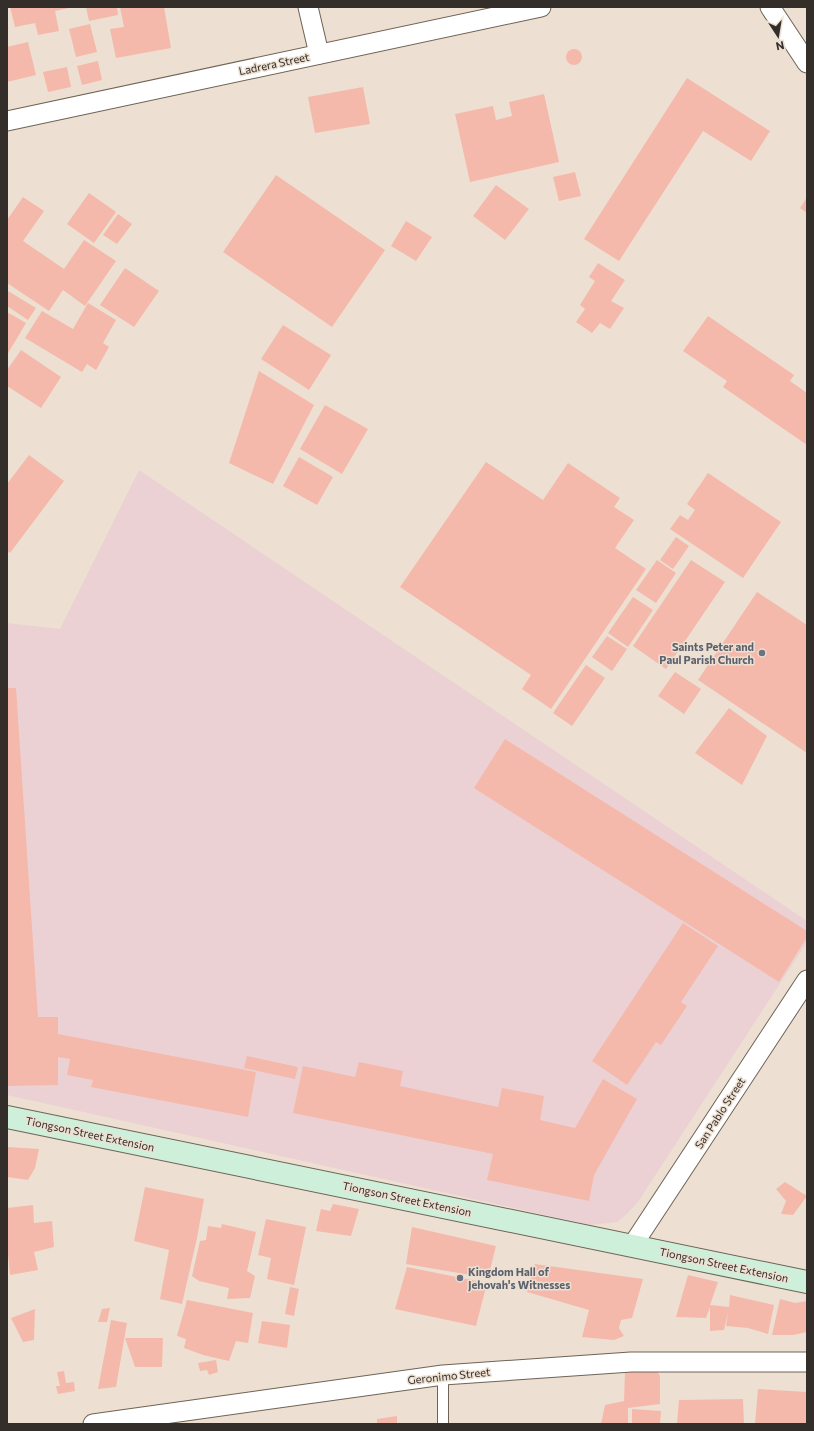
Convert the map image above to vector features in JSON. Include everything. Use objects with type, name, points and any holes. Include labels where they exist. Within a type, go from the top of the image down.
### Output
[{"type":"street","points":[[308,7],[320,54]]},
{"type":"street","name":"Ladrera Street","points":[[7,121],[540,7]]},
{"type":"street","points":[[770,7],[807,63]]},
{"type":"street","name":"San Pablo Street","points":[[632,1246],[807,980]]},
{"type":"street","name":"Tiongson Street Extension","points":[[7,1117],[807,1282]]},
{"type":"street","name":"Geronimo Street","points":[[93,1424],[362,1388],[443,1375],[631,1362],[807,1362]]},
{"type":"lane","points":[[443,1375],[443,1424]]},
{"type":"shaded area","points":[[139,470],[807,921],[807,942],[638,1202],[617,1222],[590,1225],[7,1095],[7,623],[60,629]]},
{"type":"building","points":[[10,7],[69,8],[55,11],[59,31],[38,35],[35,23],[15,27]]},
{"type":"building","points":[[86,7],[117,7],[118,15],[89,21]]},
{"type":"building","points":[[120,7],[164,7],[171,48],[116,58],[110,29],[124,27]]},
{"type":"building","points":[[90,24],[97,52],[76,57],[69,29]]},
{"type":"building","points":[[28,42],[36,75],[7,82],[7,47]]},
{"type":"building","points":[[571,49],[577,49],[582,54],[580,63],[577,65],[571,65],[566,60],[566,54]]},
{"type":"building","points":[[98,61],[102,80],[82,85],[77,66]]},
{"type":"building","points":[[67,67],[71,87],[48,92],[43,72]]},
{"type":"building","points":[[687,78],[770,131],[751,161],[703,131],[619,261],[584,239]]},
{"type":"building","points":[[363,87],[370,124],[315,133],[308,97]]},
{"type":"building","points":[[544,94],[559,162],[470,182],[455,114],[493,106],[496,120],[512,116],[509,102]]},
{"type":"building","points":[[575,172],[581,196],[559,201],[553,177]]},
{"type":"building","points":[[276,175],[385,250],[332,327],[223,252]]},
{"type":"building","points":[[496,185],[529,209],[505,240],[473,216]]},
{"type":"building","points":[[89,193],[116,212],[94,243],[67,224]]},
{"type":"building","points":[[23,197],[44,211],[23,241],[64,269],[84,240],[116,261],[85,306],[63,290],[49,311],[7,283],[7,220]]},
{"type":"building","points":[[807,197],[807,213],[800,208]]},
{"type":"building","points":[[118,214],[132,224],[117,244],[103,235]]},
{"type":"building","points":[[406,221],[432,237],[416,261],[391,246]]},
{"type":"building","points":[[598,263],[625,280],[611,301],[624,308],[610,329],[600,323],[592,333],[576,322],[585,309],[580,305],[595,281],[589,277]]},
{"type":"building","points":[[125,268],[159,291],[134,327],[100,305]]},
{"type":"building","points":[[8,291],[36,308],[28,320],[7,306]]},
{"type":"building","points":[[88,303],[116,320],[103,343],[109,347],[96,370],[87,364],[82,372],[25,338],[42,311],[73,329]]},
{"type":"building","points":[[7,312],[26,323],[7,355]]},
{"type":"building","points":[[708,316],[794,375],[790,381],[807,393],[807,445],[723,387],[727,381],[683,351]]},
{"type":"building","points":[[283,325],[331,355],[309,390],[261,359]]},
{"type":"building","points":[[21,350],[61,377],[41,408],[7,386],[7,370]]},
{"type":"building","points":[[259,371],[314,405],[273,484],[229,463]]},
{"type":"building","points":[[325,405],[368,429],[342,474],[300,449]]},
{"type":"building","points":[[29,455],[64,481],[10,553],[7,551],[7,484]]},
{"type":"building","points":[[299,457],[333,477],[317,505],[283,486]]},
{"type":"building","points":[[486,462],[543,500],[568,463],[620,498],[614,507],[634,520],[615,548],[646,569],[551,709],[522,689],[531,675],[400,587]]},
{"type":"building","points":[[708,473],[781,522],[743,578],[670,529],[680,515],[688,520],[695,510],[687,504]]},
{"type":"building","points":[[676,537],[689,546],[673,569],[660,560]]},
{"type":"building","points":[[657,560],[676,573],[656,603],[636,590]]},
{"type":"building","points":[[691,560],[725,582],[666,669],[633,646]]},
{"type":"building","name":"Saints Peter and Paul Parish Church","points":[[757,592],[807,625],[807,753],[698,680]]},
{"type":"building","points":[[633,597],[653,610],[628,647],[608,633]]},
{"type":"building","points":[[607,636],[627,649],[612,671],[592,657]]},
{"type":"building","points":[[586,665],[605,678],[572,726],[553,713]]},
{"type":"building","points":[[675,672],[701,689],[684,714],[658,696]]},
{"type":"building","points":[[7,688],[16,688],[38,1017],[58,1017],[58,1034],[256,1072],[248,1117],[91,1087],[93,1080],[67,1075],[70,1059],[58,1057],[58,1085],[7,1086]]},
{"type":"building","points":[[729,708],[767,736],[742,785],[695,753]]},
{"type":"building","points":[[505,739],[807,931],[807,937],[779,982],[474,788]]},
{"type":"building","points":[[683,923],[718,946],[681,1002],[687,1006],[661,1045],[656,1042],[627,1085],[592,1061]]},
{"type":"building","points":[[247,1056],[298,1067],[295,1079],[244,1068]]},
{"type":"building","points":[[359,1062],[403,1071],[400,1086],[498,1107],[502,1088],[544,1096],[540,1120],[575,1128],[603,1079],[637,1099],[594,1175],[589,1201],[487,1180],[493,1154],[293,1113],[303,1066],[355,1077]]},
{"type":"building","points":[[7,1147],[39,1149],[35,1168],[28,1180],[7,1177]]},
{"type":"building","points":[[785,1182],[807,1196],[793,1215],[781,1214],[786,1201],[776,1189]]},
{"type":"building","points":[[145,1187],[204,1199],[182,1304],[160,1299],[169,1250],[134,1241]]},
{"type":"building","points":[[333,1204],[359,1209],[351,1236],[316,1231],[321,1209],[330,1211]]},
{"type":"building","points":[[33,1205],[34,1223],[52,1221],[54,1247],[34,1252],[38,1270],[10,1275],[7,1243],[7,1208]]},
{"type":"building","points":[[266,1219],[306,1227],[294,1285],[267,1279],[271,1258],[258,1255]]},
{"type":"building","points":[[222,1224],[256,1232],[247,1271],[255,1276],[250,1298],[227,1299],[229,1288],[199,1281],[192,1276],[200,1241],[206,1240],[208,1226],[221,1228]]},
{"type":"building","points":[[412,1227],[496,1246],[488,1278],[406,1264]]},
{"type":"building","points":[[535,1264],[643,1279],[632,1318],[621,1320],[619,1328],[624,1336],[614,1340],[582,1337],[589,1310],[527,1292]]},
{"type":"building","points":[[407,1267],[487,1283],[476,1326],[395,1309]]},
{"type":"building","points":[[688,1275],[718,1282],[710,1305],[729,1307],[730,1295],[774,1305],[768,1334],[748,1328],[726,1326],[728,1312],[724,1330],[710,1331],[710,1307],[706,1318],[676,1317]]},
{"type":"building","points":[[290,1287],[299,1289],[294,1316],[285,1314]]},
{"type":"building","points":[[780,1299],[795,1303],[807,1301],[807,1332],[793,1335],[772,1335]]},
{"type":"building","points":[[187,1300],[253,1313],[248,1343],[236,1341],[229,1361],[203,1355],[184,1348],[186,1339],[177,1336]]},
{"type":"building","points":[[110,1308],[107,1322],[98,1322],[102,1309]]},
{"type":"building","points":[[35,1309],[34,1340],[23,1342],[11,1318]]},
{"type":"building","points":[[111,1320],[127,1323],[116,1387],[98,1389]]},
{"type":"building","points":[[262,1321],[290,1325],[287,1348],[258,1343]]},
{"type":"building","points":[[125,1338],[163,1338],[162,1367],[135,1367]]},
{"type":"building","points":[[216,1360],[218,1372],[209,1375],[207,1370],[200,1371],[198,1363]]},
{"type":"building","points":[[655,1368],[660,1376],[660,1404],[628,1408],[628,1424],[601,1424],[605,1405],[624,1401],[625,1372]]},
{"type":"building","points":[[64,1371],[66,1383],[74,1382],[75,1391],[58,1394],[56,1386],[60,1386],[57,1372]]},
{"type":"building","points":[[758,1389],[807,1392],[807,1424],[755,1424]]},
{"type":"building","points":[[743,1399],[744,1424],[677,1424],[679,1400]]},
{"type":"building","points":[[632,1409],[661,1411],[660,1424],[632,1424]]},
{"type":"building","points":[[397,1416],[397,1424],[377,1424],[377,1419]]},
{"type":"place","name":"Saints Peter and Paul Parish Church","points":[[762,653]]},
{"type":"place","name":"Kingdom Hall of Jehovah's Witnesses","points":[[460,1278]]}]
